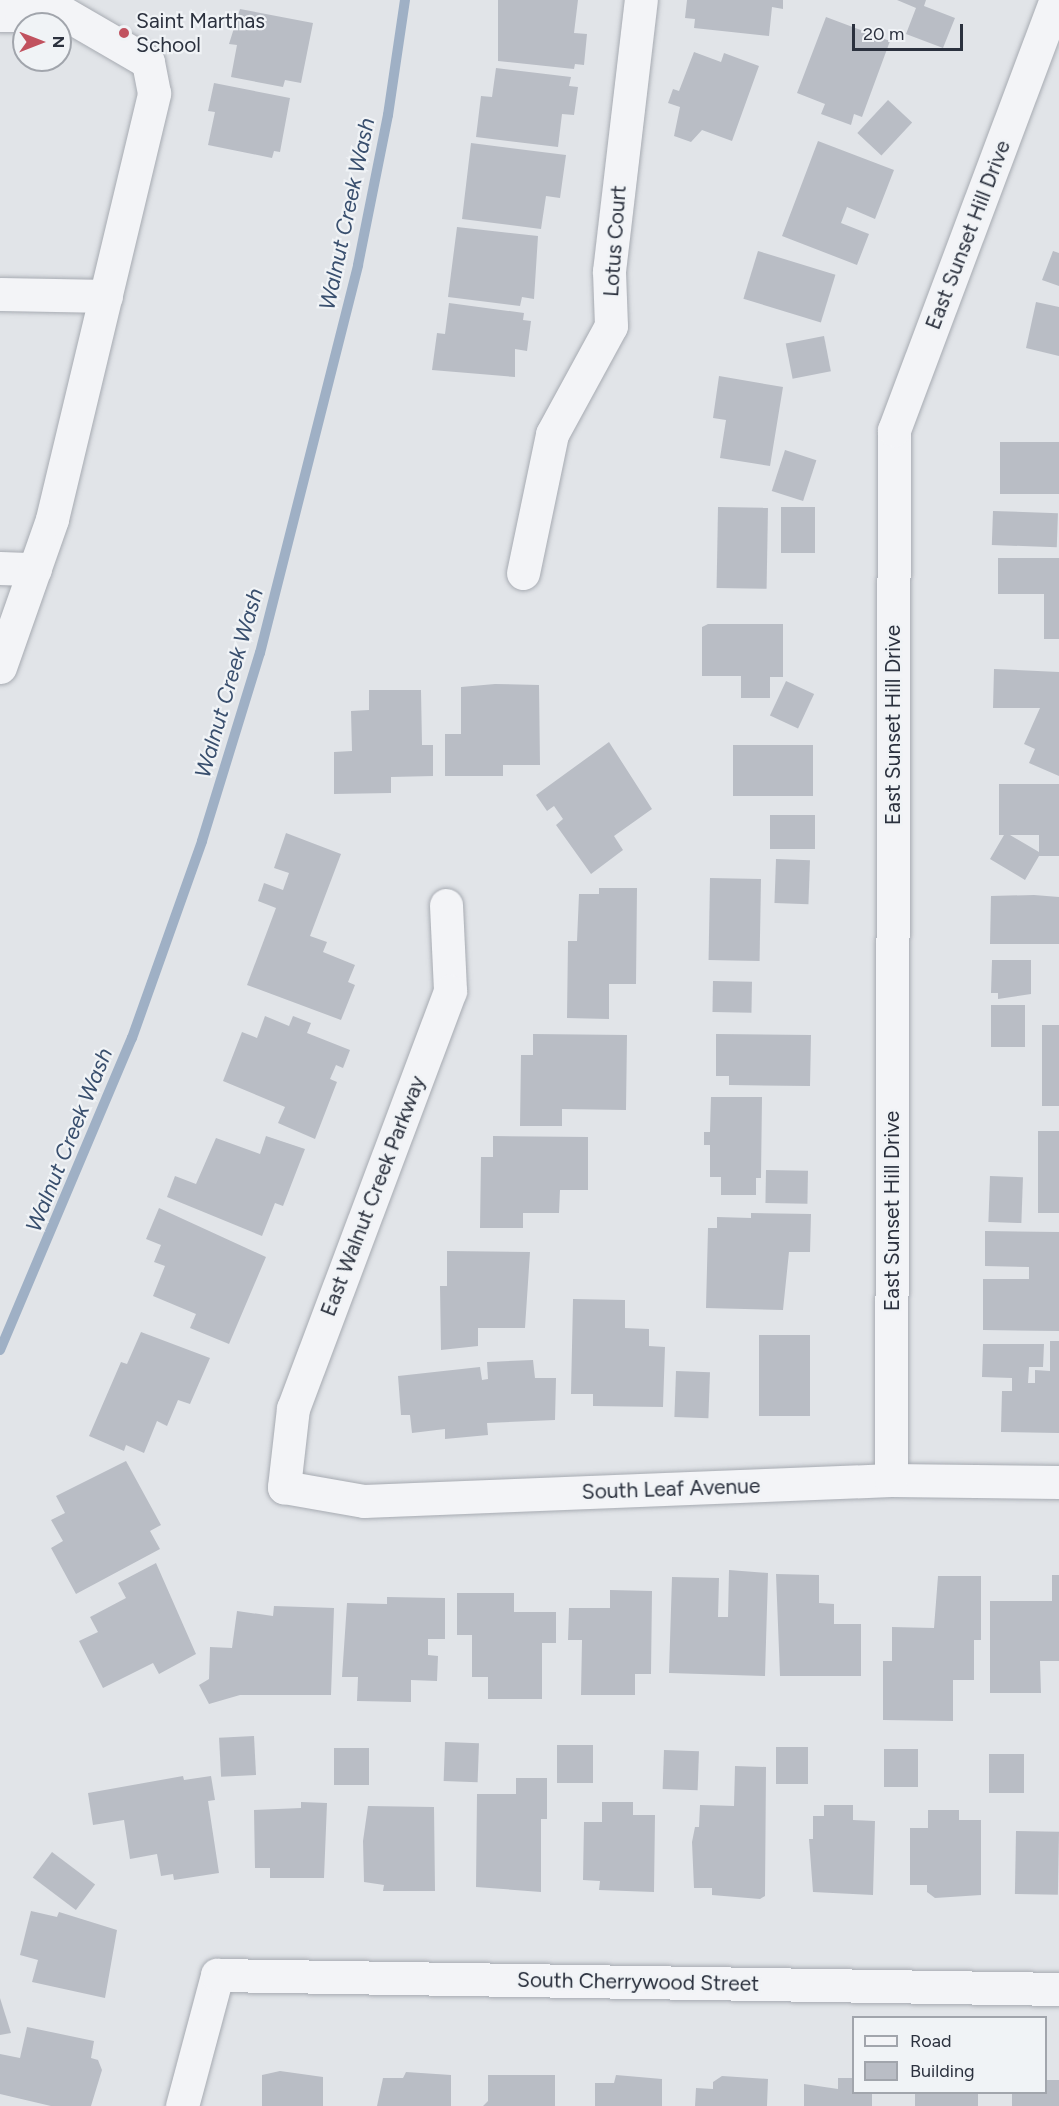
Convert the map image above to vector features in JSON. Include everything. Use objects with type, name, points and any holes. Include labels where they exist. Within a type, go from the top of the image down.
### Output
[{"type":"street","name":"Lotus Court","points":[[523,573],[552,434],[611,326],[609,271],[641,0]]},
{"type":"street","name":"East Sunset Hill Drive","points":[[891,1480],[894,430],[1056,0]]},
{"type":"street","points":[[0,15],[21,15],[41,2],[148,62],[154,93],[52,519],[0,667]]},
{"type":"street","points":[[0,294],[106,296]]},
{"type":"street","points":[[0,568],[35,569]]},
{"type":"street","name":"East Walnut Creek Parkway","points":[[284,1487],[292,1408],[450,991],[446,905]]},
{"type":"street","name":"South Leaf Avenue","points":[[284,1487],[364,1501],[891,1480],[1059,1482]]},
{"type":"street","name":"South Cherrywood Street","points":[[182,2106],[217,1974],[1059,1989]]},
{"type":"building","points":[[498,0],[578,0],[574,33],[587,34],[584,65],[575,64],[574,69],[498,61]]},
{"type":"building","points":[[687,0],[783,0],[783,9],[772,7],[769,36],[694,28],[695,19],[685,18]]},
{"type":"building","points":[[897,0],[926,0],[924,6],[955,18],[943,48],[906,34],[916,8]]},
{"type":"building","points":[[240,9],[313,23],[301,83],[285,80],[283,87],[231,77],[237,45],[229,44]]},
{"type":"building","points":[[826,17],[890,41],[862,117],[854,114],[851,125],[821,114],[825,104],[797,93]]},
{"type":"building","points":[[694,52],[721,62],[724,53],[759,66],[732,141],[702,130],[691,142],[674,136],[680,107],[668,103],[673,89],[679,91]]},
{"type":"building","points":[[496,68],[571,77],[569,86],[578,87],[574,115],[562,114],[558,147],[476,137],[481,96],[492,97]]},
{"type":"building","points":[[214,83],[290,98],[280,152],[274,151],[272,158],[208,145],[215,112],[208,111]]},
{"type":"building","points":[[888,100],[912,123],[881,155],[857,133]]},
{"type":"building","points":[[818,141],[894,170],[875,219],[847,207],[841,223],[869,234],[857,265],[782,236]]},
{"type":"building","points":[[471,143],[566,155],[560,198],[546,196],[541,229],[462,219]]},
{"type":"building","points":[[457,227],[538,236],[534,299],[522,297],[520,306],[448,297]]},
{"type":"building","points":[[758,251],[835,275],[821,322],[743,299]]},
{"type":"building","points":[[1053,251],[1059,253],[1059,286],[1042,280]]},
{"type":"building","points":[[1036,302],[1059,307],[1059,356],[1026,348]]},
{"type":"building","points":[[449,303],[524,313],[523,320],[531,321],[527,351],[515,349],[515,377],[432,370],[437,333],[445,334]]},
{"type":"building","points":[[824,336],[831,371],[793,379],[786,343]]},
{"type":"building","points":[[719,376],[783,387],[770,466],[720,458],[726,420],[713,418]]},
{"type":"building","points":[[1000,442],[1059,442],[1059,494],[1000,494]]},
{"type":"building","points":[[785,450],[816,460],[803,501],[772,491]]},
{"type":"building","points":[[718,507],[768,508],[767,589],[717,588]]},
{"type":"building","points":[[781,507],[815,507],[815,553],[781,553]]},
{"type":"building","points":[[993,511],[1058,513],[1057,547],[992,545]]},
{"type":"building","points":[[998,558],[1059,558],[1059,639],[1044,639],[1044,594],[998,594]]},
{"type":"building","points":[[708,624],[783,624],[783,677],[770,677],[770,698],[741,698],[741,676],[702,676],[702,627]]},
{"type":"building","points":[[994,669],[1059,672],[1059,776],[1029,763],[1035,749],[1024,744],[1040,708],[993,708]]},
{"type":"building","points":[[786,681],[814,694],[798,729],[770,715]]},
{"type":"building","points":[[495,684],[539,685],[540,765],[503,765],[503,776],[445,776],[445,734],[461,734],[461,687]]},
{"type":"building","points":[[369,690],[421,690],[422,745],[433,745],[433,776],[391,777],[391,793],[334,794],[334,752],[352,751],[351,711],[369,710]]},
{"type":"building","points":[[609,742],[652,809],[614,836],[623,850],[591,874],[556,825],[563,819],[554,806],[547,811],[536,795]]},
{"type":"building","points":[[733,745],[813,745],[813,796],[733,796]]},
{"type":"building","points":[[999,784],[1059,784],[1059,856],[1039,856],[1025,880],[990,859],[1004,835],[999,835]],"holes":[[[1010,835],[1039,835],[1039,852]]]},
{"type":"building","points":[[770,815],[815,815],[815,849],[770,849]]},
{"type":"building","points":[[286,833],[341,854],[310,936],[327,942],[323,952],[355,965],[348,982],[355,985],[341,1020],[247,985],[276,908],[258,901],[264,883],[283,890],[289,873],[274,868]]},
{"type":"building","points":[[776,859],[810,860],[808,904],[774,903]]},
{"type":"building","points":[[710,878],[761,879],[760,961],[709,960]]},
{"type":"building","points":[[599,888],[637,888],[636,984],[609,984],[609,1019],[567,1018],[568,941],[577,941],[579,894],[599,894]]},
{"type":"building","points":[[991,896],[1059,897],[1059,944],[990,944]]},
{"type":"building","points":[[992,960],[1031,960],[1031,994],[998,999],[998,993],[991,993]]},
{"type":"building","points":[[713,981],[752,982],[751,1013],[712,1012]]},
{"type":"building","points":[[991,1005],[1025,1005],[1025,1047],[991,1047]]},
{"type":"building","points":[[265,1016],[289,1026],[293,1016],[311,1023],[307,1033],[350,1050],[343,1068],[336,1065],[330,1079],[337,1082],[315,1139],[278,1123],[285,1107],[223,1081],[242,1032],[257,1038]]},
{"type":"building","points":[[1042,1025],[1059,1025],[1059,1106],[1042,1106]]},
{"type":"building","points":[[533,1034],[627,1035],[626,1110],[562,1109],[562,1126],[520,1126],[521,1055],[533,1055]]},
{"type":"building","points":[[716,1034],[811,1035],[810,1086],[729,1085],[729,1076],[716,1076]]},
{"type":"building","points":[[711,1097],[762,1097],[761,1178],[756,1178],[756,1195],[721,1195],[721,1177],[710,1177],[710,1145],[704,1145],[704,1132],[710,1132]]},
{"type":"building","points":[[1038,1131],[1059,1131],[1059,1213],[1038,1213]]},
{"type":"building","points":[[266,1136],[305,1149],[283,1206],[275,1203],[262,1236],[167,1197],[175,1176],[196,1184],[216,1138],[260,1154]]},
{"type":"building","points":[[493,1136],[588,1137],[588,1190],[560,1190],[559,1213],[523,1213],[523,1228],[480,1228],[481,1157],[493,1157]]},
{"type":"building","points":[[766,1170],[808,1171],[807,1204],[765,1203]]},
{"type":"building","points":[[990,1176],[1023,1177],[1021,1223],[988,1222]]},
{"type":"building","points":[[159,1208],[266,1257],[229,1344],[190,1328],[196,1314],[153,1296],[165,1266],[154,1262],[161,1245],[146,1239]]},
{"type":"building","points":[[751,1213],[811,1214],[810,1252],[789,1252],[783,1310],[706,1308],[708,1228],[717,1228],[717,1217],[751,1218]]},
{"type":"building","points":[[985,1231],[1059,1232],[1059,1331],[983,1330],[983,1279],[1029,1279],[1029,1267],[985,1266]]},
{"type":"building","points":[[447,1251],[530,1252],[525,1328],[478,1328],[478,1346],[441,1350],[440,1286],[447,1286]]},
{"type":"building","points":[[573,1299],[625,1300],[625,1328],[649,1329],[649,1346],[665,1347],[663,1407],[593,1406],[593,1394],[571,1394]]},
{"type":"building","points":[[141,1332],[210,1358],[190,1404],[178,1400],[167,1426],[157,1421],[144,1453],[126,1445],[124,1451],[89,1436],[121,1362],[127,1364]]},
{"type":"building","points":[[759,1335],[810,1335],[810,1416],[759,1416]]},
{"type":"building","points":[[1050,1341],[1059,1341],[1059,1433],[1001,1432],[1002,1391],[1012,1391],[1012,1378],[982,1377],[983,1344],[1044,1344],[1043,1367],[1029,1367],[1028,1383],[1035,1383],[1035,1370],[1050,1371]]},
{"type":"building","points":[[533,1360],[535,1378],[556,1378],[555,1420],[487,1423],[488,1435],[445,1439],[445,1429],[412,1433],[410,1415],[401,1415],[398,1376],[480,1367],[482,1380],[488,1379],[487,1362]]},
{"type":"building","points":[[676,1371],[710,1372],[708,1418],[674,1417]]},
{"type":"building","points":[[126,1461],[161,1525],[150,1531],[160,1549],[76,1594],[51,1548],[63,1541],[51,1520],[65,1513],[56,1496]]},
{"type":"building","points":[[156,1563],[196,1654],[159,1674],[153,1663],[103,1688],[79,1641],[98,1632],[90,1617],[126,1598],[118,1583]]},
{"type":"building","points":[[729,1570],[768,1573],[765,1676],[669,1673],[672,1577],[719,1578],[718,1617],[728,1617]]},
{"type":"building","points":[[776,1574],[819,1575],[819,1603],[834,1604],[834,1624],[861,1624],[861,1676],[780,1676]]},
{"type":"building","points":[[1052,1575],[1059,1575],[1059,1661],[1040,1661],[1041,1693],[990,1693],[990,1601],[1052,1601]]},
{"type":"building","points":[[938,1576],[981,1576],[981,1640],[974,1640],[974,1680],[953,1680],[953,1721],[883,1720],[883,1661],[892,1661],[892,1627],[934,1628]]},
{"type":"building","points":[[610,1590],[652,1591],[651,1674],[635,1674],[635,1695],[581,1695],[582,1640],[568,1640],[569,1608],[610,1608]]},
{"type":"building","points":[[457,1593],[514,1593],[514,1612],[556,1612],[556,1643],[542,1643],[542,1699],[488,1699],[488,1677],[472,1677],[472,1635],[457,1635]]},
{"type":"building","points":[[387,1597],[445,1598],[445,1639],[428,1639],[428,1655],[438,1656],[437,1681],[411,1680],[411,1702],[357,1701],[358,1677],[342,1677],[347,1603],[387,1604]]},
{"type":"building","points":[[274,1606],[334,1608],[331,1695],[240,1695],[209,1704],[199,1685],[209,1679],[210,1647],[232,1648],[237,1611],[273,1616]]},
{"type":"building","points":[[254,1736],[256,1775],[221,1777],[219,1738]]},
{"type":"building","points":[[445,1742],[479,1743],[478,1782],[444,1781]]},
{"type":"building","points":[[557,1745],[593,1745],[593,1783],[557,1783]]},
{"type":"building","points":[[776,1747],[808,1747],[808,1784],[776,1784]]},
{"type":"building","points":[[334,1748],[369,1748],[369,1785],[334,1785]]},
{"type":"building","points":[[884,1749],[918,1749],[918,1787],[884,1787]]},
{"type":"building","points":[[664,1750],[699,1751],[698,1790],[663,1789]]},
{"type":"building","points":[[989,1754],[1024,1754],[1024,1793],[989,1793]]},
{"type":"building","points":[[735,1766],[766,1767],[765,1896],[760,1899],[712,1895],[712,1888],[694,1888],[692,1842],[695,1827],[699,1827],[700,1805],[734,1806]]},
{"type":"building","points":[[183,1776],[184,1780],[211,1776],[215,1800],[208,1801],[219,1873],[174,1880],[173,1874],[161,1876],[157,1854],[130,1859],[124,1820],[93,1825],[88,1793]]},
{"type":"building","points":[[516,1778],[547,1778],[547,1819],[541,1819],[541,1892],[476,1887],[477,1794],[516,1794]]},
{"type":"building","points":[[301,1802],[327,1803],[324,1878],[270,1878],[270,1868],[255,1868],[254,1810],[301,1808]]},
{"type":"building","points":[[602,1802],[633,1802],[633,1815],[655,1815],[654,1892],[599,1890],[600,1881],[583,1880],[584,1822],[602,1822]]},
{"type":"building","points":[[824,1805],[853,1805],[853,1820],[875,1821],[873,1895],[813,1892],[809,1839],[813,1839],[813,1816],[824,1816]]},
{"type":"building","points":[[368,1806],[434,1807],[435,1891],[383,1891],[384,1885],[364,1882],[363,1841]]},
{"type":"building","points":[[928,1810],[959,1810],[959,1820],[981,1820],[981,1895],[935,1898],[927,1892],[927,1885],[910,1885],[910,1828],[928,1828]]},
{"type":"building","points":[[1016,1831],[1059,1832],[1058,1895],[1015,1894]]},
{"type":"building","points":[[52,1852],[95,1884],[76,1910],[33,1878]]},
{"type":"building","points":[[31,1911],[57,1917],[59,1912],[117,1930],[105,1998],[32,1982],[38,1960],[20,1955]]},
{"type":"building","points":[[0,1998],[11,2033],[0,2035]]},
{"type":"building","points":[[27,2027],[94,2041],[91,2058],[98,2060],[102,2070],[91,2106],[51,2106],[0,2094],[0,2054],[20,2058]]},
{"type":"building","points":[[280,2071],[323,2077],[323,2106],[262,2106],[262,2075]]},
{"type":"building","points":[[406,2072],[451,2075],[451,2106],[377,2106],[383,2078],[403,2078]]},
{"type":"building","points":[[488,2075],[555,2075],[555,2106],[483,2106],[488,2101]]},
{"type":"building","points":[[616,2075],[662,2079],[662,2106],[595,2106],[595,2083],[614,2083]]},
{"type":"building","points":[[722,2076],[768,2079],[767,2106],[695,2106],[696,2088],[713,2089],[713,2082]]},
{"type":"building","points":[[838,2078],[852,2078],[852,2094],[872,2094],[872,2106],[804,2106],[804,2084],[838,2089]]},
{"type":"building","points":[[1047,2080],[1059,2080],[1059,2106],[1012,2106],[1012,2094],[1047,2094]]},
{"type":"building","points":[[915,2094],[978,2094],[978,2106],[915,2106]]},
{"type":"waterway","name":"Walnut Creek Wash","points":[[0,1350],[132,1038],[202,841],[260,653],[358,265],[388,115],[405,0]]},
{"type":"place","name":"Saint Marthas School","points":[[124,33]]}]
